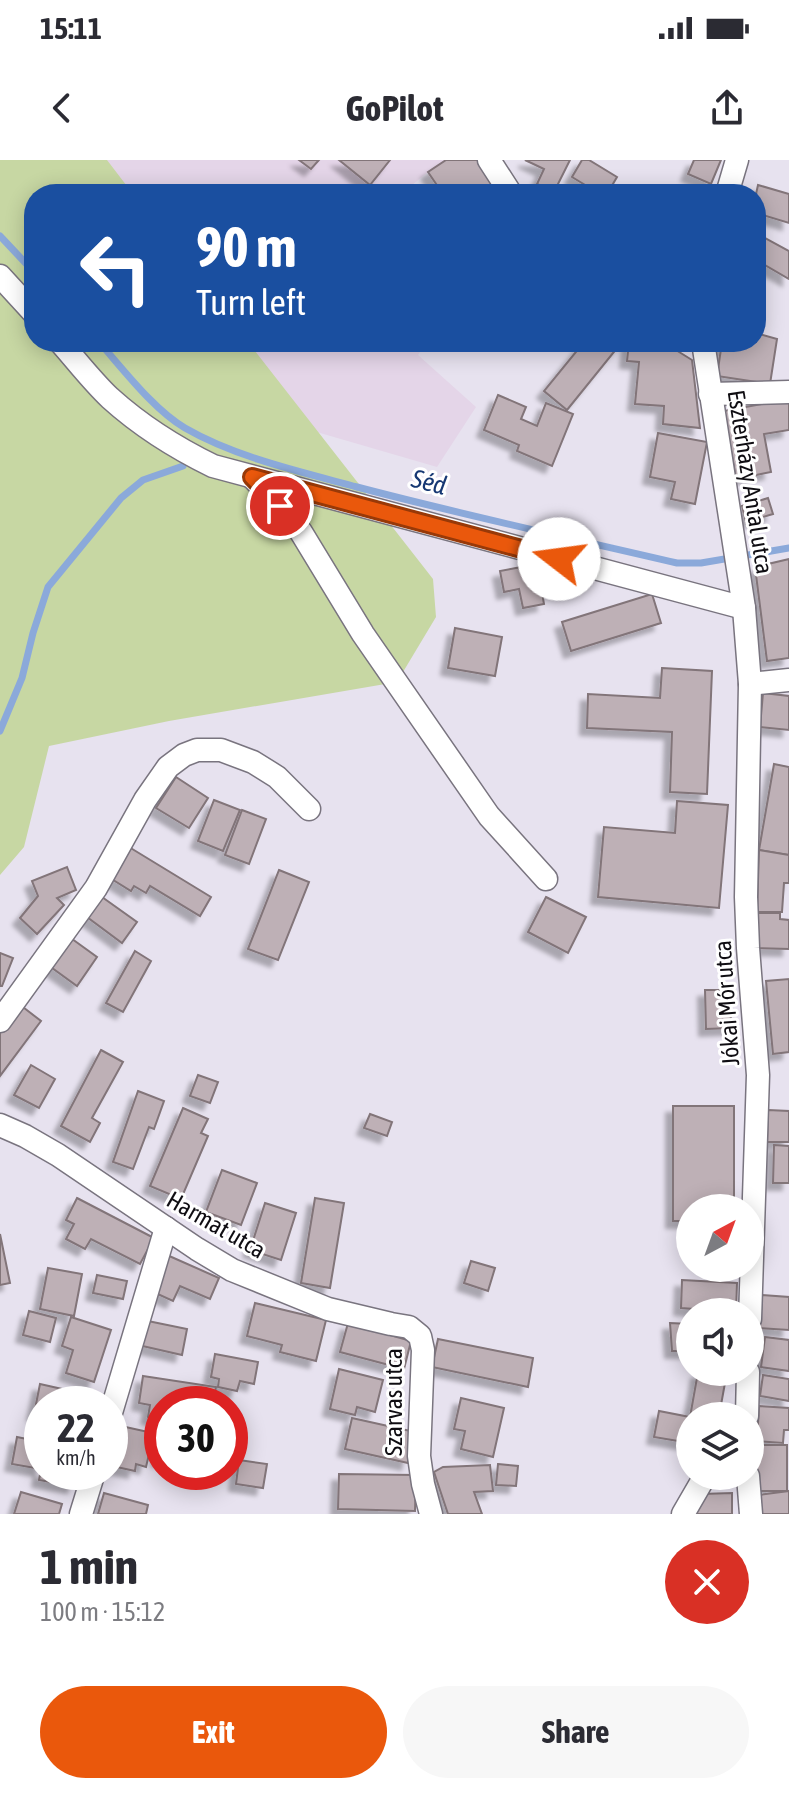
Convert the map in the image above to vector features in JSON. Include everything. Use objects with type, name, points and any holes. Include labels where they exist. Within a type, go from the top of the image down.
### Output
[{"type":"street","points":[[489,160],[505,184]]},
{"type":"street","points":[[730,184],[737,160]]},
{"type":"street","points":[[0,276],[24,302]]},
{"type":"street","points":[[69,352],[108,396],[149,429],[183,452],[213,466],[744,608]]},
{"type":"street","name":"Eszterházy Antal utca","points":[[702,352],[744,608],[750,684]]},
{"type":"street","points":[[710,394],[789,392]]},
{"type":"street","points":[[252,477],[301,532],[363,634],[489,816],[546,879]]},
{"type":"street","points":[[750,684],[789,680]]},
{"type":"street","name":"Jókai Mór utca","points":[[750,684],[746,897],[758,1075],[751,1298]]},
{"type":"street","points":[[0,1021],[96,888],[160,778],[168,767],[184,755],[197,750],[221,750],[253,762],[277,777],[309,809]]},
{"type":"street","name":"Harmat utca","points":[[0,1125],[58,1155],[232,1270],[328,1309],[409,1327],[420,1336]]},
{"type":"street","points":[[119,1386],[166,1228]]},
{"type":"street","name":"Szarvas utca","points":[[420,1336],[423,1350],[419,1456],[431,1514]]},
{"type":"street","points":[[81,1514],[88,1490]]},
{"type":"street","points":[[683,1514],[697,1490]]},
{"type":"street","points":[[749,1490],[751,1514]]},
{"type":"shaded area","points":[[0,160],[446,160],[413,184],[24,184]]},
{"type":"shaded area","points":[[178,352],[420,352],[418,355],[476,407],[437,467],[234,408]]},
{"type":"green space","points":[[0,160],[107,160],[125,184],[24,184],[24,352],[256,352],[433,579],[436,617],[397,682],[169,721],[49,746],[24,847],[0,875]]},
{"type":"building","points":[[299,160],[319,160],[311,169]]},
{"type":"building","points":[[339,160],[390,160],[369,184]]},
{"type":"building","points":[[446,160],[479,160],[495,184],[436,184],[428,172]]},
{"type":"building","points":[[525,160],[570,160],[558,184],[537,184],[544,169]]},
{"type":"building","points":[[582,160],[589,160],[617,177],[613,184],[584,184],[572,177]]},
{"type":"building","points":[[694,160],[721,160],[711,184],[688,174]]},
{"type":"building","points":[[766,187],[789,194],[789,223],[766,216]]},
{"type":"building","points":[[766,238],[789,251],[789,279],[766,266]]},
{"type":"building","points":[[766,336],[777,339],[770,384],[717,376],[721,352],[766,352]]},
{"type":"building","points":[[576,352],[614,352],[567,410],[544,391]]},
{"type":"building","points":[[628,352],[679,352],[692,360],[700,428],[663,424],[664,406],[635,404],[639,362],[627,361]]},
{"type":"building","points":[[498,395],[526,407],[521,419],[537,426],[546,403],[573,414],[552,466],[517,451],[519,445],[484,430]]},
{"type":"building","points":[[789,399],[789,430],[764,434],[771,472],[736,479],[724,411]]},
{"type":"building","points":[[658,433],[707,442],[695,504],[671,499],[675,482],[650,477]]},
{"type":"building","points":[[768,498],[773,514],[746,522],[742,506]]},
{"type":"building","points":[[789,559],[789,658],[767,661],[755,567]]},
{"type":"building","points":[[537,564],[544,604],[523,608],[519,589],[504,592],[500,571]]},
{"type":"building","points":[[652,594],[661,623],[571,651],[562,622]]},
{"type":"building","points":[[455,628],[502,637],[495,676],[448,668]]},
{"type":"building","points":[[662,668],[712,671],[707,794],[670,792],[672,732],[587,728],[588,694],[660,698]]},
{"type":"building","points":[[763,693],[789,696],[789,730],[760,727]]},
{"type":"building","points":[[774,764],[789,767],[789,855],[759,850]]},
{"type":"building","points":[[176,777],[208,798],[189,828],[156,808]]},
{"type":"building","points":[[214,800],[240,810],[223,851],[198,841]]},
{"type":"building","points":[[677,801],[728,805],[719,908],[598,897],[604,827],[675,833]]},
{"type":"building","points":[[242,810],[266,819],[249,864],[225,855]]},
{"type":"building","points":[[129,847],[211,897],[200,916],[150,886],[146,893],[134,886],[131,891],[110,878]]},
{"type":"building","points":[[759,850],[789,855],[789,883],[784,883],[782,912],[757,912]]},
{"type":"building","points":[[67,867],[76,890],[57,898],[64,905],[37,934],[20,918],[38,896],[32,881]]},
{"type":"building","points":[[279,870],[309,882],[278,960],[248,949]]},
{"type":"building","points":[[102,897],[137,922],[122,943],[87,917]]},
{"type":"building","points":[[546,897],[586,917],[568,953],[528,932]]},
{"type":"building","points":[[757,913],[780,913],[780,919],[789,920],[789,949],[757,948]]},
{"type":"building","points":[[68,936],[97,957],[77,986],[48,965]]},
{"type":"building","points":[[135,951],[151,961],[123,1012],[106,1003]]},
{"type":"building","points":[[0,953],[13,958],[2,986],[0,986]]},
{"type":"building","points":[[789,979],[789,1052],[773,1054],[766,981]]},
{"type":"building","points":[[705,990],[730,990],[731,1028],[706,1029]]},
{"type":"building","points":[[19,1004],[41,1021],[0,1076],[0,1030]]},
{"type":"building","points":[[101,1050],[123,1062],[92,1118],[100,1123],[90,1142],[61,1126]]},
{"type":"building","points":[[31,1065],[55,1079],[39,1108],[14,1095]]},
{"type":"building","points":[[198,1075],[218,1082],[210,1103],[190,1096]]},
{"type":"building","points":[[138,1091],[164,1101],[154,1129],[149,1127],[133,1169],[113,1162]]},
{"type":"building","points":[[673,1106],[734,1106],[734,1194],[676,1194],[676,1221],[673,1221]]},
{"type":"building","points":[[183,1108],[208,1119],[201,1133],[208,1136],[181,1199],[150,1186]]},
{"type":"building","points":[[768,1110],[789,1111],[789,1142],[767,1142]]},
{"type":"building","points":[[370,1114],[392,1122],[387,1136],[364,1128]]},
{"type":"building","points":[[774,1145],[789,1146],[789,1183],[773,1183]]},
{"type":"building","points":[[222,1170],[257,1183],[241,1225],[206,1212]]},
{"type":"building","points":[[77,1198],[154,1238],[140,1264],[91,1239],[85,1249],[66,1239],[74,1224],[66,1220]]},
{"type":"building","points":[[315,1198],[344,1203],[330,1288],[301,1283]]},
{"type":"building","points":[[265,1203],[296,1213],[281,1260],[250,1250]]},
{"type":"building","points":[[0,1234],[10,1283],[0,1285]]},
{"type":"building","points":[[167,1255],[219,1278],[210,1299],[180,1286],[173,1301],[151,1291]]},
{"type":"building","points":[[471,1261],[495,1268],[488,1291],[464,1283]]},
{"type":"building","points":[[48,1268],[82,1274],[74,1316],[40,1309]]},
{"type":"building","points":[[97,1275],[127,1281],[123,1299],[93,1293]]},
{"type":"building","points":[[682,1282],[737,1283],[736,1298],[681,1298]]},
{"type":"building","points":[[762,1295],[789,1297],[789,1330],[764,1328]]},
{"type":"building","points":[[255,1303],[326,1320],[316,1361],[280,1352],[282,1345],[247,1336]]},
{"type":"building","points":[[29,1311],[56,1318],[50,1342],[23,1335]]},
{"type":"building","points":[[71,1317],[111,1330],[94,1382],[66,1373],[73,1350],[62,1346]]},
{"type":"building","points":[[143,1320],[187,1329],[182,1355],[138,1345]]},
{"type":"building","points":[[348,1323],[411,1341],[404,1369],[340,1352]]},
{"type":"building","points":[[670,1323],[676,1323],[676,1351],[672,1351]]},
{"type":"building","points":[[765,1337],[789,1340],[789,1371],[764,1367]]},
{"type":"building","points":[[438,1339],[533,1358],[528,1387],[432,1367]]},
{"type":"building","points":[[215,1354],[258,1362],[254,1384],[240,1381],[238,1386],[218,1386],[219,1379],[211,1377]]},
{"type":"building","points":[[339,1369],[383,1380],[375,1412],[357,1407],[355,1415],[330,1409]]},
{"type":"building","points":[[764,1375],[789,1379],[789,1401],[760,1396]]},
{"type":"building","points":[[143,1376],[209,1386],[144,1386],[144,1404],[139,1403]]},
{"type":"building","points":[[695,1386],[724,1386],[722,1402],[693,1402]]},
{"type":"building","points":[[461,1398],[504,1408],[493,1457],[461,1449],[465,1431],[454,1429]]},
{"type":"building","points":[[764,1406],[789,1408],[789,1430],[784,1430],[783,1443],[764,1442]]},
{"type":"building","points":[[659,1411],[676,1414],[676,1441],[654,1437]]},
{"type":"building","points":[[352,1418],[415,1432],[408,1463],[345,1449]]},
{"type":"building","points":[[128,1428],[144,1431],[144,1466],[136,1464],[135,1471],[128,1469]]},
{"type":"building","points":[[17,1437],[24,1438],[24,1466],[12,1464]]},
{"type":"building","points":[[764,1445],[787,1445],[787,1491],[757,1491],[764,1490]]},
{"type":"building","points":[[248,1461],[267,1464],[263,1488],[248,1486]]},
{"type":"building","points":[[498,1464],[518,1466],[516,1486],[496,1485]]},
{"type":"building","points":[[490,1465],[493,1491],[474,1492],[482,1514],[448,1514],[434,1472],[443,1467]]},
{"type":"building","points":[[339,1474],[416,1475],[415,1511],[338,1509]]},
{"type":"building","points":[[789,1491],[789,1514],[762,1514],[759,1495]]},
{"type":"building","points":[[21,1492],[62,1504],[59,1514],[14,1514]]},
{"type":"building","points":[[104,1493],[148,1505],[146,1514],[98,1514]]},
{"type":"building","points":[[732,1493],[732,1514],[690,1514],[701,1494]]},
{"type":"waterway","name":"Séd","points":[[0,236],[24,261]]},
{"type":"waterway","name":"Séd","points":[[108,352],[162,411],[185,428],[225,447],[314,476],[677,563],[701,563],[789,548]]},
{"type":"waterway","points":[[0,731],[22,678],[48,587],[121,498],[143,480],[183,466]]},
{"type":"route","points":[[280,506],[252,477],[559,559]]}]
